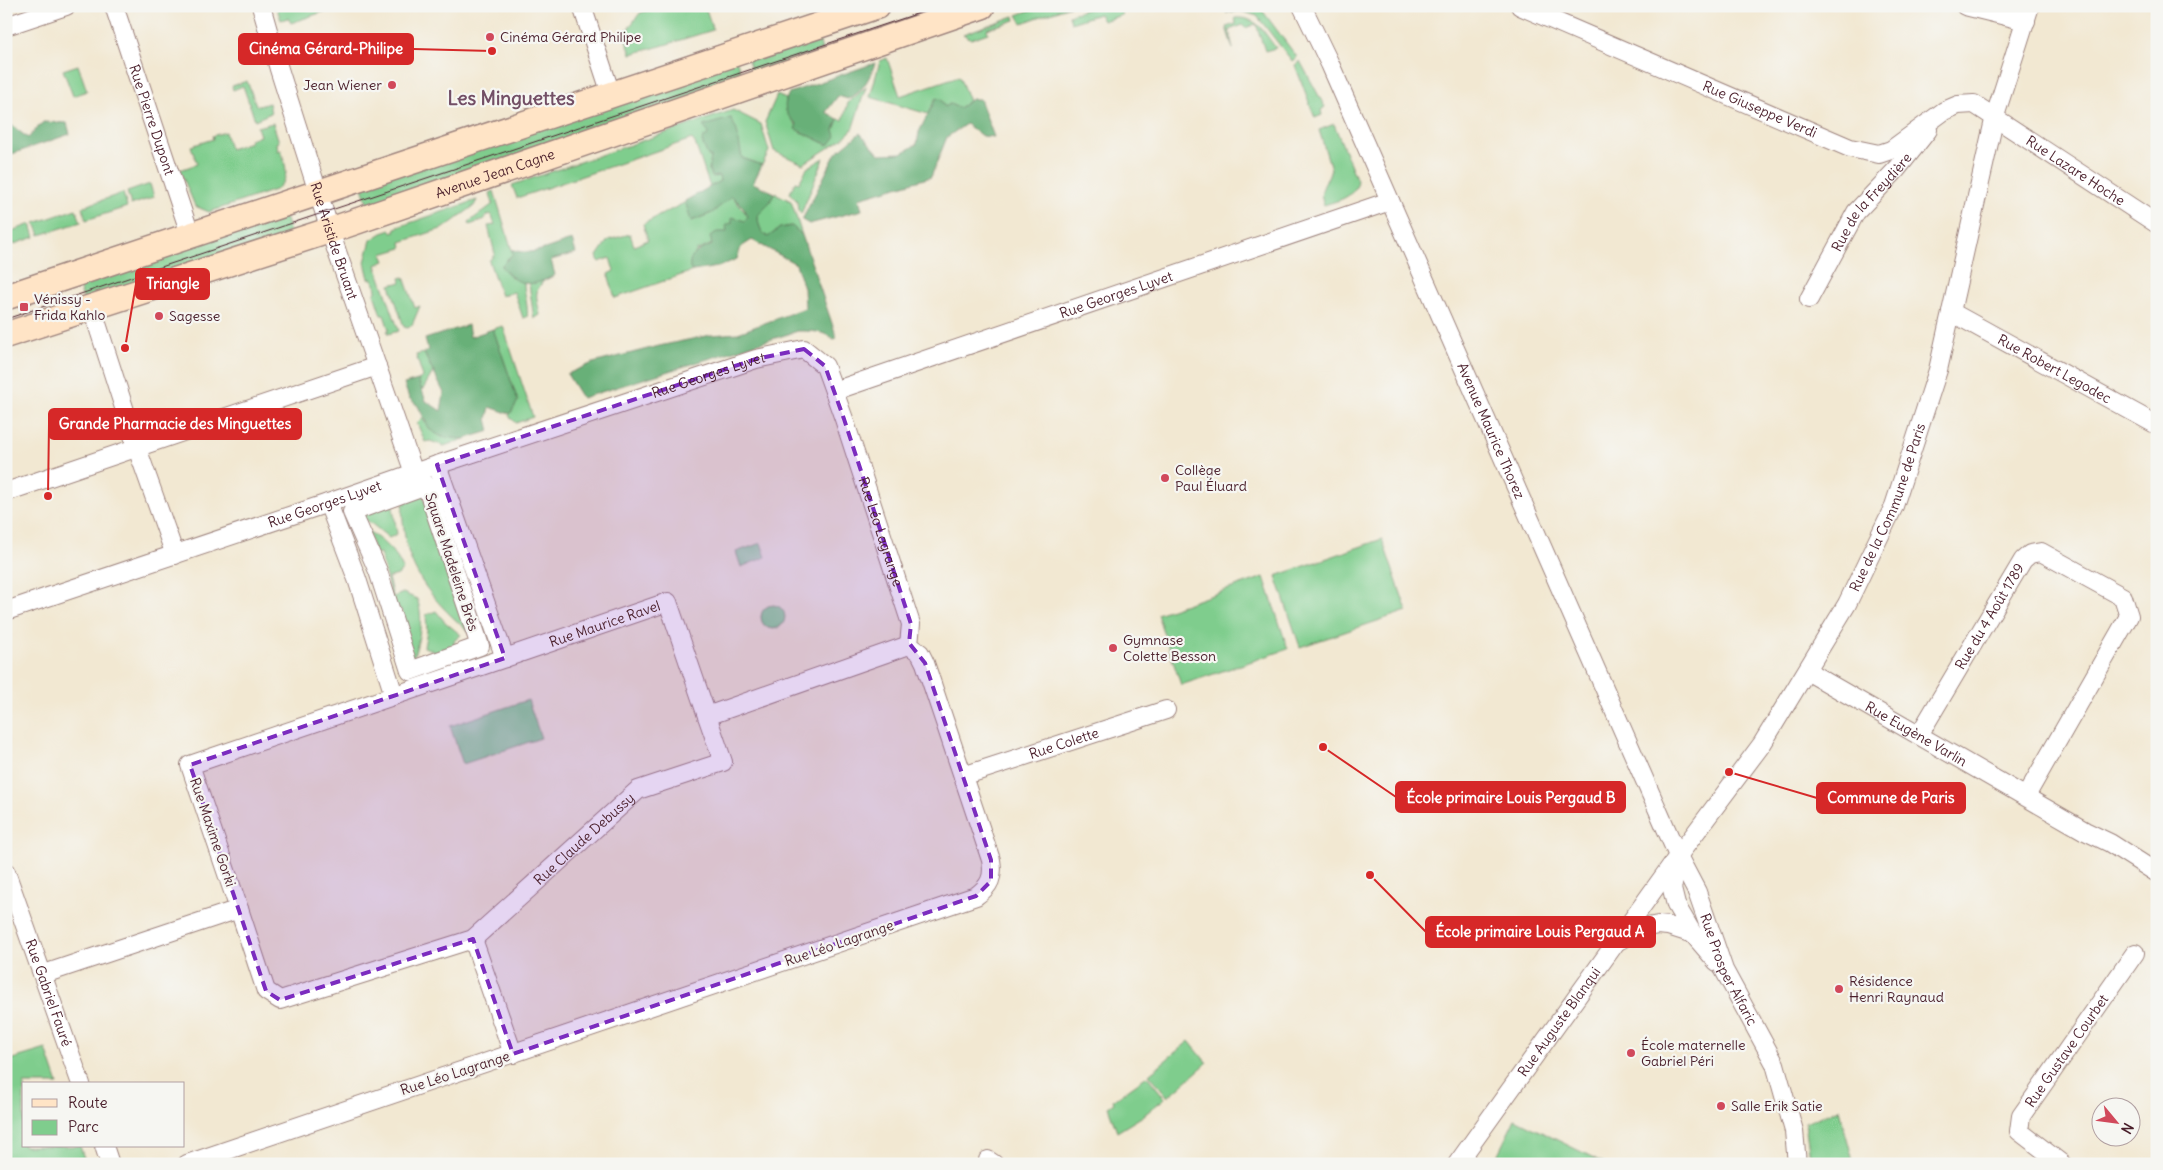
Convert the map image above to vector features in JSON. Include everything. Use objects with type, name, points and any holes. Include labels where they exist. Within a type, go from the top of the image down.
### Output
[{"type":"street","points":[[6,26],[66,6]]},
{"type":"street","name":"Rue Pierre Dupont","points":[[114,6],[190,234]]},
{"type":"street","name":"Rue Aristide Bruant","points":[[261,6],[279,70],[318,192],[377,366],[420,479]]},
{"type":"street","points":[[582,6],[611,94]]},
{"type":"street","points":[[6,297],[877,6]]},
{"type":"street","name":"Avenue Jean Cagne","points":[[6,335],[331,230],[982,6]]},
{"type":"street","name":"Avenue Maurice Thorez","points":[[1302,6],[1330,64],[1678,856]]},
{"type":"street","name":"Rue Giuseppe Verdi","points":[[1520,6],[1850,148],[1879,154],[1891,150],[1944,111],[1958,105],[1974,104],[1995,116]]},
{"type":"street","points":[[1965,6],[2028,14]]},
{"type":"street","name":"Rue de la Commune de Paris","points":[[1678,856],[1762,744],[1848,604],[1894,506],[1938,370],[1995,116],[2028,14]]},
{"type":"street","name":"Rue de la Freydière","points":[[1809,299],[1856,212],[1897,169],[1944,111]]},
{"type":"street","name":"Rue Lazare Hoche","points":[[1995,116],[2157,224]]},
{"type":"street","name":"Rue Georges Lyvet","points":[[6,611],[328,504],[420,479],[437,465],[756,359],[804,349],[824,366],[834,391],[1390,202]]},
{"type":"street","points":[[92,308],[137,448],[175,555]]},
{"type":"street","name":"Rue Robert Legodec","points":[[1951,312],[2157,425]]},
{"type":"street","points":[[6,492],[377,366]]},
{"type":"street","name":"Rue Léo Lagrange","points":[[187,1164],[976,896],[985,890],[991,881],[993,871],[925,663],[920,653],[909,645],[911,624],[834,391]]},
{"type":"street","points":[[437,465],[505,658]]},
{"type":"street","name":"Square Madeleine Brès","points":[[420,479],[480,646],[410,670],[378,571],[352,512],[420,479]]},
{"type":"street","points":[[328,504],[357,579],[394,695]]},
{"type":"street","name":"Rue du 4 Août 1789","points":[[1919,735],[2023,560],[2030,554],[2041,552],[2123,597],[2129,616],[2026,796]]},
{"type":"street","name":"Rue Maurice Ravel","points":[[505,658],[668,602],[707,716]]},
{"type":"street","points":[[707,716],[909,645]]},
{"type":"street","name":"Rue Maxime Gorki","points":[[238,908],[190,765],[505,658]]},
{"type":"street","name":"Rue Eugène Varlin","points":[[1807,671],[2110,843],[2157,873]]},
{"type":"street","name":"Rue Colette","points":[[963,776],[1166,710]]},
{"type":"street","name":"Rue Claude Debussy","points":[[238,908],[266,991],[280,1000],[473,939],[638,790],[723,762],[707,716]]},
{"type":"street","name":"Rue Prosper Alfaric","points":[[1678,856],[1672,889],[1676,904],[1692,934],[1724,970]]},
{"type":"street","name":"Rue Prosper Alfaric","points":[[1678,856],[1697,892],[1724,970],[1775,1064],[1794,1131],[1797,1164]]},
{"type":"street","name":"Rue Auguste Blanqui","points":[[1457,1164],[1678,856]]},
{"type":"street","name":"Rue Gabriel Fauré","points":[[6,872],[44,974],[80,1082]]},
{"type":"street","points":[[44,974],[238,908]]},
{"type":"street","points":[[1616,943],[1642,928],[1658,925],[1668,926],[1692,934]]},
{"type":"street","points":[[473,939],[513,1054]]},
{"type":"street","name":"Rue Gustave Courbet","points":[[2062,1164],[2019,1131],[2021,1116],[2135,953]]},
{"type":"street","points":[[105,1148],[110,1164]]},
{"type":"highlighted area","points":[[804,349],[825,366],[844,419],[911,624],[909,643],[925,663],[991,860],[991,881],[976,896],[513,1054],[473,939],[280,1000],[266,991],[190,765],[505,658],[437,465],[756,359]]},
{"type":"green space","points":[[286,6],[340,6],[291,23],[288,18],[281,20],[277,9]]},
{"type":"green space","points":[[654,6],[705,6],[713,30],[631,54],[624,34],[640,13]]},
{"type":"green space","points":[[1041,6],[1070,6],[1022,23],[1017,15]]},
{"type":"green space","points":[[1096,6],[1119,6],[1122,15],[1103,21],[1099,14],[1071,23],[1069,15]]},
{"type":"green space","points":[[1243,6],[1259,6],[1297,57],[1292,61],[1257,16],[1241,11],[1226,13]]},
{"type":"green space","points":[[1014,16],[1015,20],[987,29],[988,33],[971,39],[963,34]]},
{"type":"green space","points":[[1235,18],[1243,18],[1254,22],[1263,30],[1276,48],[1265,51],[1256,24],[1245,28],[1243,25],[1229,30],[1233,49],[1226,27],[1236,24]]},
{"type":"green space","points":[[818,36],[822,50],[752,74],[748,59]]},
{"type":"green space","points":[[887,58],[900,96],[959,76],[969,101],[959,108],[950,104],[945,107],[932,105],[928,114],[870,97],[880,61]]},
{"type":"green space","points":[[736,59],[744,82],[369,208],[361,185]]},
{"type":"green space","points":[[1300,61],[1325,107],[1321,110],[1322,115],[1315,118],[1295,65]]},
{"type":"green space","points":[[875,63],[868,79],[857,93],[848,99],[838,96],[826,112],[838,119],[834,130],[836,136],[829,145],[795,129],[797,124],[787,114],[785,106],[789,93]]},
{"type":"green space","points":[[78,65],[87,91],[73,96],[63,70]]},
{"type":"green space","points":[[247,81],[256,105],[269,103],[271,113],[255,120],[243,86],[233,90],[232,86]]},
{"type":"green space","points":[[866,87],[852,130],[841,140],[803,164],[774,151],[765,122],[777,95],[786,99],[786,110],[800,132],[812,136],[827,145],[838,119],[843,120],[848,103]]},
{"type":"green space","points":[[936,98],[941,100],[945,107],[950,104],[959,108],[972,99],[980,99],[994,137],[982,136],[966,124],[947,137],[931,177],[859,198],[862,210],[809,224],[802,220],[836,153],[860,133],[879,154],[902,153],[917,144],[919,132]]},
{"type":"green space","points":[[733,110],[761,124],[769,151],[762,165],[742,158],[731,118],[723,121],[708,131],[707,137],[711,157],[709,170],[719,175],[720,181],[710,187],[692,139],[517,198],[512,185]]},
{"type":"green space","points":[[731,118],[737,131],[742,158],[762,165],[753,183],[775,193],[767,206],[758,215],[760,227],[768,237],[780,228],[792,226],[802,235],[837,338],[834,339],[826,334],[817,332],[798,331],[582,398],[567,374],[593,363],[711,335],[738,333],[805,308],[804,288],[796,264],[752,240],[741,247],[737,259],[718,267],[693,271],[690,269],[693,256],[712,245],[710,236],[717,232],[727,232],[726,225],[732,223],[732,217],[745,221],[748,216],[743,207],[732,196],[712,213],[691,221],[685,201],[720,181],[719,176],[712,177],[709,170],[711,157],[708,156],[702,142],[703,138],[707,137],[708,132],[703,126]]},
{"type":"green space","points":[[6,121],[28,138],[43,122],[67,123],[70,134],[6,156]]},
{"type":"green space","points":[[273,123],[279,142],[277,143],[278,151],[281,150],[286,167],[285,177],[280,186],[275,190],[209,212],[195,206],[180,170],[197,164],[191,146],[213,139],[212,136],[225,132],[230,149],[250,142],[249,140],[260,136],[257,127]]},
{"type":"green space","points":[[1334,124],[1358,183],[1349,195],[1324,205],[1322,191],[1331,169],[1319,130]]},
{"type":"green space","points":[[824,158],[801,214],[798,210],[797,201],[790,193],[795,182],[799,183],[807,168]]},
{"type":"green space","points":[[150,184],[154,197],[131,205],[127,192]]},
{"type":"green space","points":[[494,191],[513,254],[506,260],[511,277],[524,283],[527,317],[523,318],[514,292],[501,296],[489,261],[495,254],[488,226],[495,225],[491,214],[485,216],[485,219],[470,225],[469,222],[493,204],[490,193]]},
{"type":"green space","points":[[123,193],[127,207],[86,220],[82,207]]},
{"type":"green space","points":[[775,193],[791,201],[802,235],[791,226],[780,228],[768,237],[761,230],[758,215],[767,206]]},
{"type":"green space","points":[[732,196],[748,216],[745,221],[732,223],[729,229],[717,241],[696,251],[690,269],[693,271],[615,298],[608,274],[614,271],[610,258],[599,262],[597,256],[608,240],[630,234],[634,246],[648,240],[643,224],[686,202],[692,221],[712,213]]},
{"type":"green space","points":[[477,200],[474,206],[444,228],[401,242],[402,248],[382,254],[385,261],[376,265],[399,331],[388,334],[387,331],[389,330],[384,315],[381,315],[374,294],[376,292],[375,284],[371,278],[369,279],[365,262],[371,240],[391,230],[392,233],[395,232],[395,228]]},
{"type":"green space","points":[[76,209],[81,222],[40,235],[35,223]]},
{"type":"green space","points":[[283,211],[291,235],[85,304],[77,281]]},
{"type":"green space","points":[[31,224],[35,237],[6,247],[6,233]]},
{"type":"green space","points":[[572,240],[576,253],[551,260],[555,275],[539,282],[519,282],[501,266],[513,254],[511,249],[527,252],[542,250]]},
{"type":"green space","points":[[404,277],[415,308],[420,306],[412,325],[408,328],[404,327],[390,285],[401,282],[400,278]]},
{"type":"green space","points":[[544,281],[537,293],[540,315],[534,319],[529,284]]},
{"type":"green space","points":[[468,325],[470,337],[493,329],[518,401],[510,414],[490,407],[487,419],[490,431],[464,439],[442,437],[430,430],[418,406],[409,398],[404,384],[418,380],[426,401],[441,411],[444,393],[424,353],[428,350],[425,339]]},
{"type":"green space","points":[[503,326],[533,417],[516,423],[509,416],[518,401],[493,329]]},
{"type":"green space","points":[[424,353],[433,372],[422,391],[418,380],[423,377],[416,355]]},
{"type":"green space","points":[[423,417],[424,421],[442,437],[464,439],[444,446],[430,441],[425,442],[417,423]]},
{"type":"green space","points":[[422,492],[470,633],[446,611],[426,587],[411,561],[402,515],[403,505],[404,502]]},
{"type":"green space","points":[[392,501],[397,534],[389,538],[356,514]]},
{"type":"green space","points":[[368,531],[388,547],[403,569],[398,575],[388,578],[393,597],[403,593],[417,599],[421,623],[412,663],[402,620],[404,617],[401,610],[394,609],[380,553],[375,554]]},
{"type":"green space","points":[[1382,539],[1407,611],[1300,647],[1276,576]]},
{"type":"green space","points":[[761,543],[766,557],[741,567],[736,552]]},
{"type":"green space","points":[[1264,577],[1288,649],[1181,685],[1157,614]]},
{"type":"green space","points":[[773,605],[781,609],[785,617],[781,625],[773,629],[765,625],[761,617],[765,609]]},
{"type":"green space","points":[[436,611],[445,622],[461,635],[454,641],[456,649],[435,656],[432,650],[424,647],[427,630],[426,615]]},
{"type":"green space","points":[[528,700],[541,738],[463,764],[450,726]]},
{"type":"green space","points":[[1189,1041],[1207,1063],[1168,1097],[1149,1074]]},
{"type":"green space","points":[[46,1049],[57,1082],[22,1082],[22,1148],[81,1148],[86,1164],[6,1164],[6,1061]]},
{"type":"green space","points":[[1147,1076],[1165,1098],[1143,1116],[1117,1132],[1108,1107],[1114,1103],[1113,1100]]},
{"type":"green space","points":[[1839,1109],[1854,1164],[1811,1164],[1805,1123]]},
{"type":"green space","points":[[1515,1119],[1604,1163],[1604,1164],[1493,1164]]},
{"type":"tram line","points":[[6,319],[940,6]]},
{"type":"place","name":"Cinéma Gérard Philipe","points":[[490,37]]},
{"type":"place","name":"Cinéma Gérard-Philipe","points":[[492,51]]},
{"type":"place","name":"Jean Wiener","points":[[392,85]]},
{"type":"place","name":"Vénissy - Frida Kahlo","points":[[24,307]]},
{"type":"place","name":"Sagesse","points":[[159,316]]},
{"type":"place","name":"Triangle","points":[[125,348]]},
{"type":"place","name":"Collège Paul Éluard","points":[[1165,478]]},
{"type":"place","name":"Grande Pharmacie des Minguettes","points":[[48,496]]},
{"type":"place","name":"Gymnase Colette Besson","points":[[1113,648]]},
{"type":"place","name":"École primaire Louis Pergaud B","points":[[1323,747]]},
{"type":"place","name":"Commune de Paris","points":[[1729,772]]},
{"type":"place","name":"École primaire Louis Pergaud A","points":[[1370,875]]},
{"type":"place","name":"Résidence Henri Raynaud","points":[[1839,989]]},
{"type":"place","name":"École maternelle Gabriel Péri","points":[[1631,1053]]},
{"type":"place","name":"Salle Erik Satie","points":[[1721,1106]]},
{"type":"district","name":"Les Minguettes","points":[[511,98]]}]
